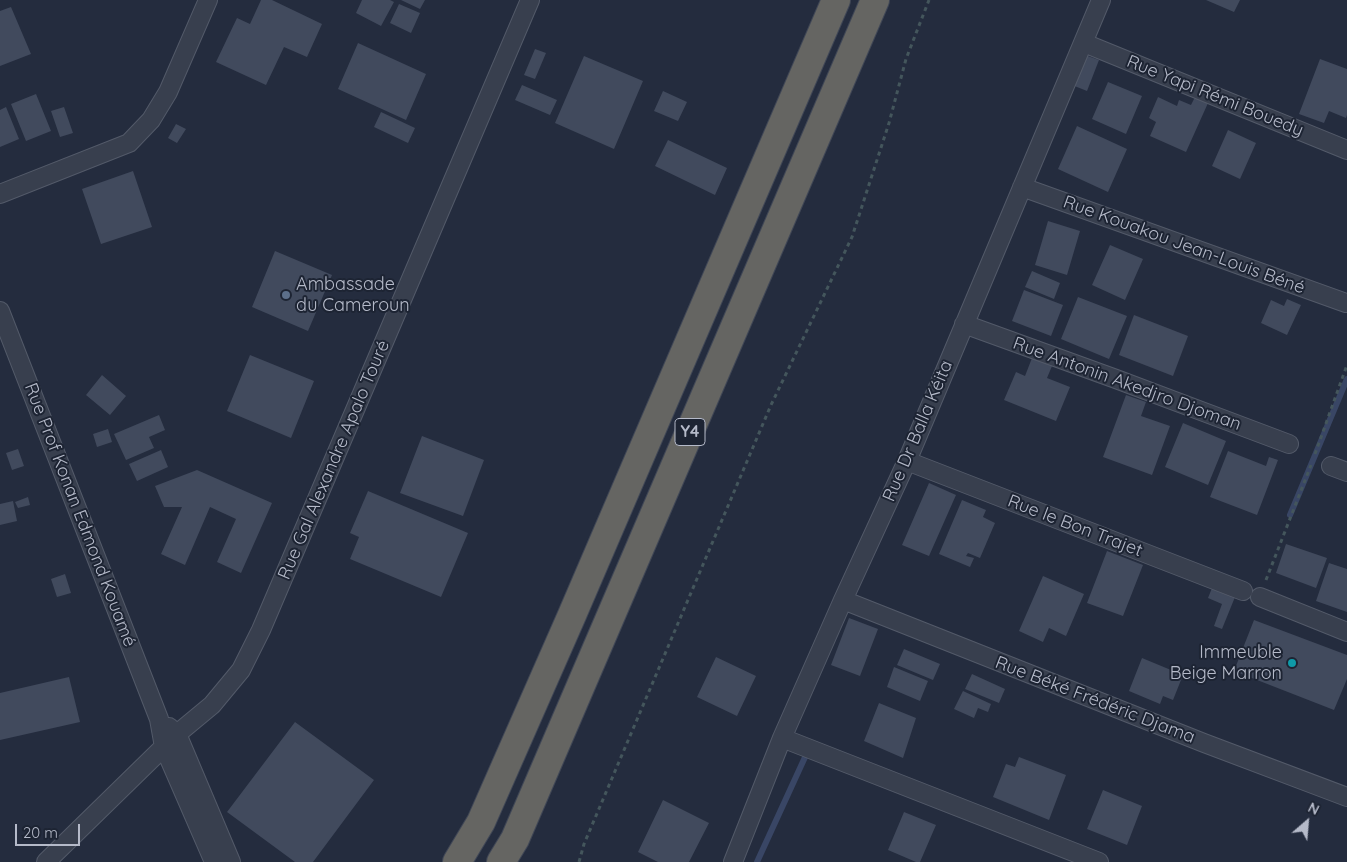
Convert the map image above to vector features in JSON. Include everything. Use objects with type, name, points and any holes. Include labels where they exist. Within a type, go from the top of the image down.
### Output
[{"type":"highway","name":"Y4","points":[[456,862],[480,822],[568,624],[836,0]]},
{"type":"highway","name":"Y4","points":[[501,862],[519,830],[875,0]]},
{"type":"street","points":[[0,194],[129,143],[152,120],[168,92],[208,0]]},
{"type":"street","name":"Rue Gal Alexandre Apalo Touré","points":[[46,862],[177,734],[212,705],[241,670],[261,630],[530,0]]},
{"type":"street","name":"Rue Dr Balla Kéita","points":[[733,862],[782,738],[907,461],[1101,0]]},
{"type":"street","name":"Rue Yapi Rémi Bouedy","points":[[1084,43],[1347,150]]},
{"type":"street","name":"Rue Kouakou Jean-Louis Béné","points":[[1022,187],[1346,303]]},
{"type":"street","name":"Rue Prof Konan Edmond Kouamé","points":[[0,311],[159,719],[164,747],[214,862]]},
{"type":"street","name":"Rue Antonin Akedjro Djoman","points":[[964,324],[1290,444]]},
{"type":"street","name":"Rue le Bon Trajet","points":[[907,461],[1243,591]]},
{"type":"street","points":[[1260,597],[1347,632]]},
{"type":"street","name":"Rue Béké Frédéric Djama","points":[[843,600],[1347,797]]},
{"type":"street","name":"Rue Prof Konan Edmond Kouamé","points":[[159,719],[177,734],[231,862]]},
{"type":"street","points":[[782,738],[1099,862]]},
{"type":"path","points":[[579,862],[584,844],[770,405],[852,237],[889,123],[906,59],[929,0]]},
{"type":"path","points":[[1260,597],[1314,459],[1347,365]]},
{"type":"building","points":[[261,0],[272,0],[322,24],[307,57],[284,47],[266,85],[216,62],[237,18],[250,24]]},
{"type":"building","points":[[362,0],[390,0],[394,2],[381,26],[356,13]]},
{"type":"building","points":[[401,0],[425,0],[420,9]]},
{"type":"building","points":[[1206,0],[1240,0],[1234,12]]},
{"type":"building","points":[[399,4],[420,13],[411,33],[390,23]]},
{"type":"building","points":[[11,7],[31,54],[0,66],[0,11]]},
{"type":"building","points":[[358,43],[426,74],[406,120],[338,89]]},
{"type":"building","points":[[535,49],[546,53],[535,79],[524,75]]},
{"type":"building","points":[[1085,55],[1099,60],[1087,91],[1072,85]]},
{"type":"building","points":[[584,56],[643,81],[614,149],[555,123]]},
{"type":"building","points":[[1320,59],[1347,69],[1346,118],[1329,111],[1324,123],[1299,114]]},
{"type":"building","points":[[1108,82],[1142,96],[1126,134],[1092,119]]},
{"type":"building","points":[[522,85],[557,100],[550,115],[515,100]]},
{"type":"building","points":[[663,91],[687,102],[678,121],[654,111]]},
{"type":"building","points":[[36,94],[51,131],[26,141],[11,104]]},
{"type":"building","points":[[1158,97],[1177,106],[1179,100],[1191,105],[1195,97],[1208,103],[1186,152],[1150,136],[1156,122],[1149,118]]},
{"type":"building","points":[[6,107],[19,139],[0,147],[0,110]]},
{"type":"building","points":[[64,107],[73,133],[60,137],[51,111]]},
{"type":"building","points":[[381,112],[415,128],[408,143],[374,127]]},
{"type":"building","points":[[176,124],[186,129],[177,143],[168,138]]},
{"type":"building","points":[[1077,126],[1127,149],[1108,192],[1058,169]]},
{"type":"building","points":[[1228,130],[1256,143],[1240,179],[1212,166]]},
{"type":"building","points":[[668,140],[727,168],[715,195],[655,166]]},
{"type":"building","points":[[133,171],[152,227],[101,244],[82,189]]},
{"type":"building","points":[[1048,221],[1080,231],[1067,275],[1035,265]]},
{"type":"building","points":[[1110,245],[1143,259],[1125,300],[1092,285]]},
{"type":"building","points":[[275,251],[332,275],[308,331],[252,307]]},
{"type":"building","points":[[1032,271],[1060,283],[1054,299],[1025,287]]},
{"type":"building","points":[[1024,290],[1063,305],[1051,336],[1012,321]]},
{"type":"building","points":[[1078,297],[1127,316],[1109,359],[1061,339]]},
{"type":"building","points":[[1287,299],[1301,305],[1287,335],[1261,323],[1271,300],[1284,306]]},
{"type":"building","points":[[1134,315],[1188,336],[1173,376],[1119,355]]},
{"type":"building","points":[[250,355],[314,381],[291,438],[227,411]]},
{"type":"building","points":[[1032,358],[1052,366],[1047,378],[1070,387],[1056,421],[1004,400],[1016,372],[1025,376]]},
{"type":"building","points":[[102,375],[126,396],[110,415],[86,395]]},
{"type":"building","points":[[1126,395],[1146,402],[1141,416],[1170,426],[1152,475],[1103,457]]},
{"type":"building","points":[[159,415],[165,430],[149,437],[154,448],[126,460],[114,434]]},
{"type":"building","points":[[1183,423],[1226,441],[1208,485],[1165,467]]},
{"type":"building","points":[[108,429],[112,442],[97,447],[93,434]]},
{"type":"building","points":[[422,436],[484,460],[463,516],[400,493]]},
{"type":"building","points":[[18,449],[24,466],[12,470],[6,453]]},
{"type":"building","points":[[161,450],[168,467],[137,481],[129,464]]},
{"type":"building","points":[[1228,451],[1266,466],[1269,457],[1278,460],[1257,515],[1210,497]]},
{"type":"building","points":[[197,470],[272,503],[241,573],[217,562],[236,519],[210,507],[185,565],[161,554],[182,507],[164,507],[155,486]]},
{"type":"building","points":[[929,483],[956,495],[929,556],[902,545]]},
{"type":"building","points":[[368,491],[468,533],[441,597],[350,559],[359,537],[350,533]]},
{"type":"building","points":[[28,497],[30,505],[18,508],[15,502]]},
{"type":"building","points":[[962,500],[986,510],[983,517],[995,523],[980,558],[968,553],[966,556],[974,558],[970,567],[939,554]]},
{"type":"building","points":[[13,501],[17,521],[0,525],[0,504]]},
{"type":"building","points":[[1286,544],[1327,558],[1316,588],[1276,573]]},
{"type":"building","points":[[1107,551],[1143,565],[1123,616],[1087,603]]},
{"type":"building","points":[[1329,563],[1347,569],[1347,612],[1316,601]]},
{"type":"building","points":[[65,574],[71,593],[57,597],[51,579]]},
{"type":"building","points":[[1043,576],[1084,594],[1066,636],[1049,628],[1043,642],[1019,631]]},
{"type":"building","points":[[1212,588],[1235,597],[1222,629],[1214,626],[1222,604],[1208,598]]},
{"type":"building","points":[[849,618],[878,629],[860,676],[831,665]]},
{"type":"building","name":"Immeuble Beige Marron","points":[[1254,620],[1347,655],[1347,679],[1334,710],[1234,671]]},
{"type":"building","points":[[904,649],[940,664],[933,680],[897,665]]},
{"type":"building","points":[[716,657],[756,676],[737,716],[697,697]]},
{"type":"building","points":[[1142,658],[1183,675],[1173,700],[1163,696],[1160,704],[1129,691]]},
{"type":"building","points":[[894,667],[928,681],[920,701],[887,687]]},
{"type":"building","points":[[972,674],[1005,689],[999,703],[965,689]]},
{"type":"building","points":[[69,677],[80,722],[0,740],[0,693]]},
{"type":"building","points":[[963,691],[991,704],[988,712],[978,708],[974,718],[954,709]]},
{"type":"building","points":[[879,703],[916,718],[903,758],[864,741]]},
{"type":"building","points":[[295,722],[374,780],[313,862],[295,862],[227,812]]},
{"type":"building","points":[[1019,757],[1066,775],[1049,820],[993,797],[1006,764],[1015,767]]},
{"type":"building","points":[[1103,790],[1142,806],[1127,845],[1087,829]]},
{"type":"building","points":[[663,800],[709,823],[689,862],[658,862],[638,852]]},
{"type":"building","points":[[904,812],[936,825],[920,862],[888,850]]},
{"type":"waterway","points":[[1290,515],[1347,379]]},
{"type":"waterway","points":[[757,862],[806,755]]},
{"type":"place","name":"Ambassade du Cameroun","points":[[286,295]]},
{"type":"place","name":"Immeuble Beige Marron","points":[[1292,663]]}]
